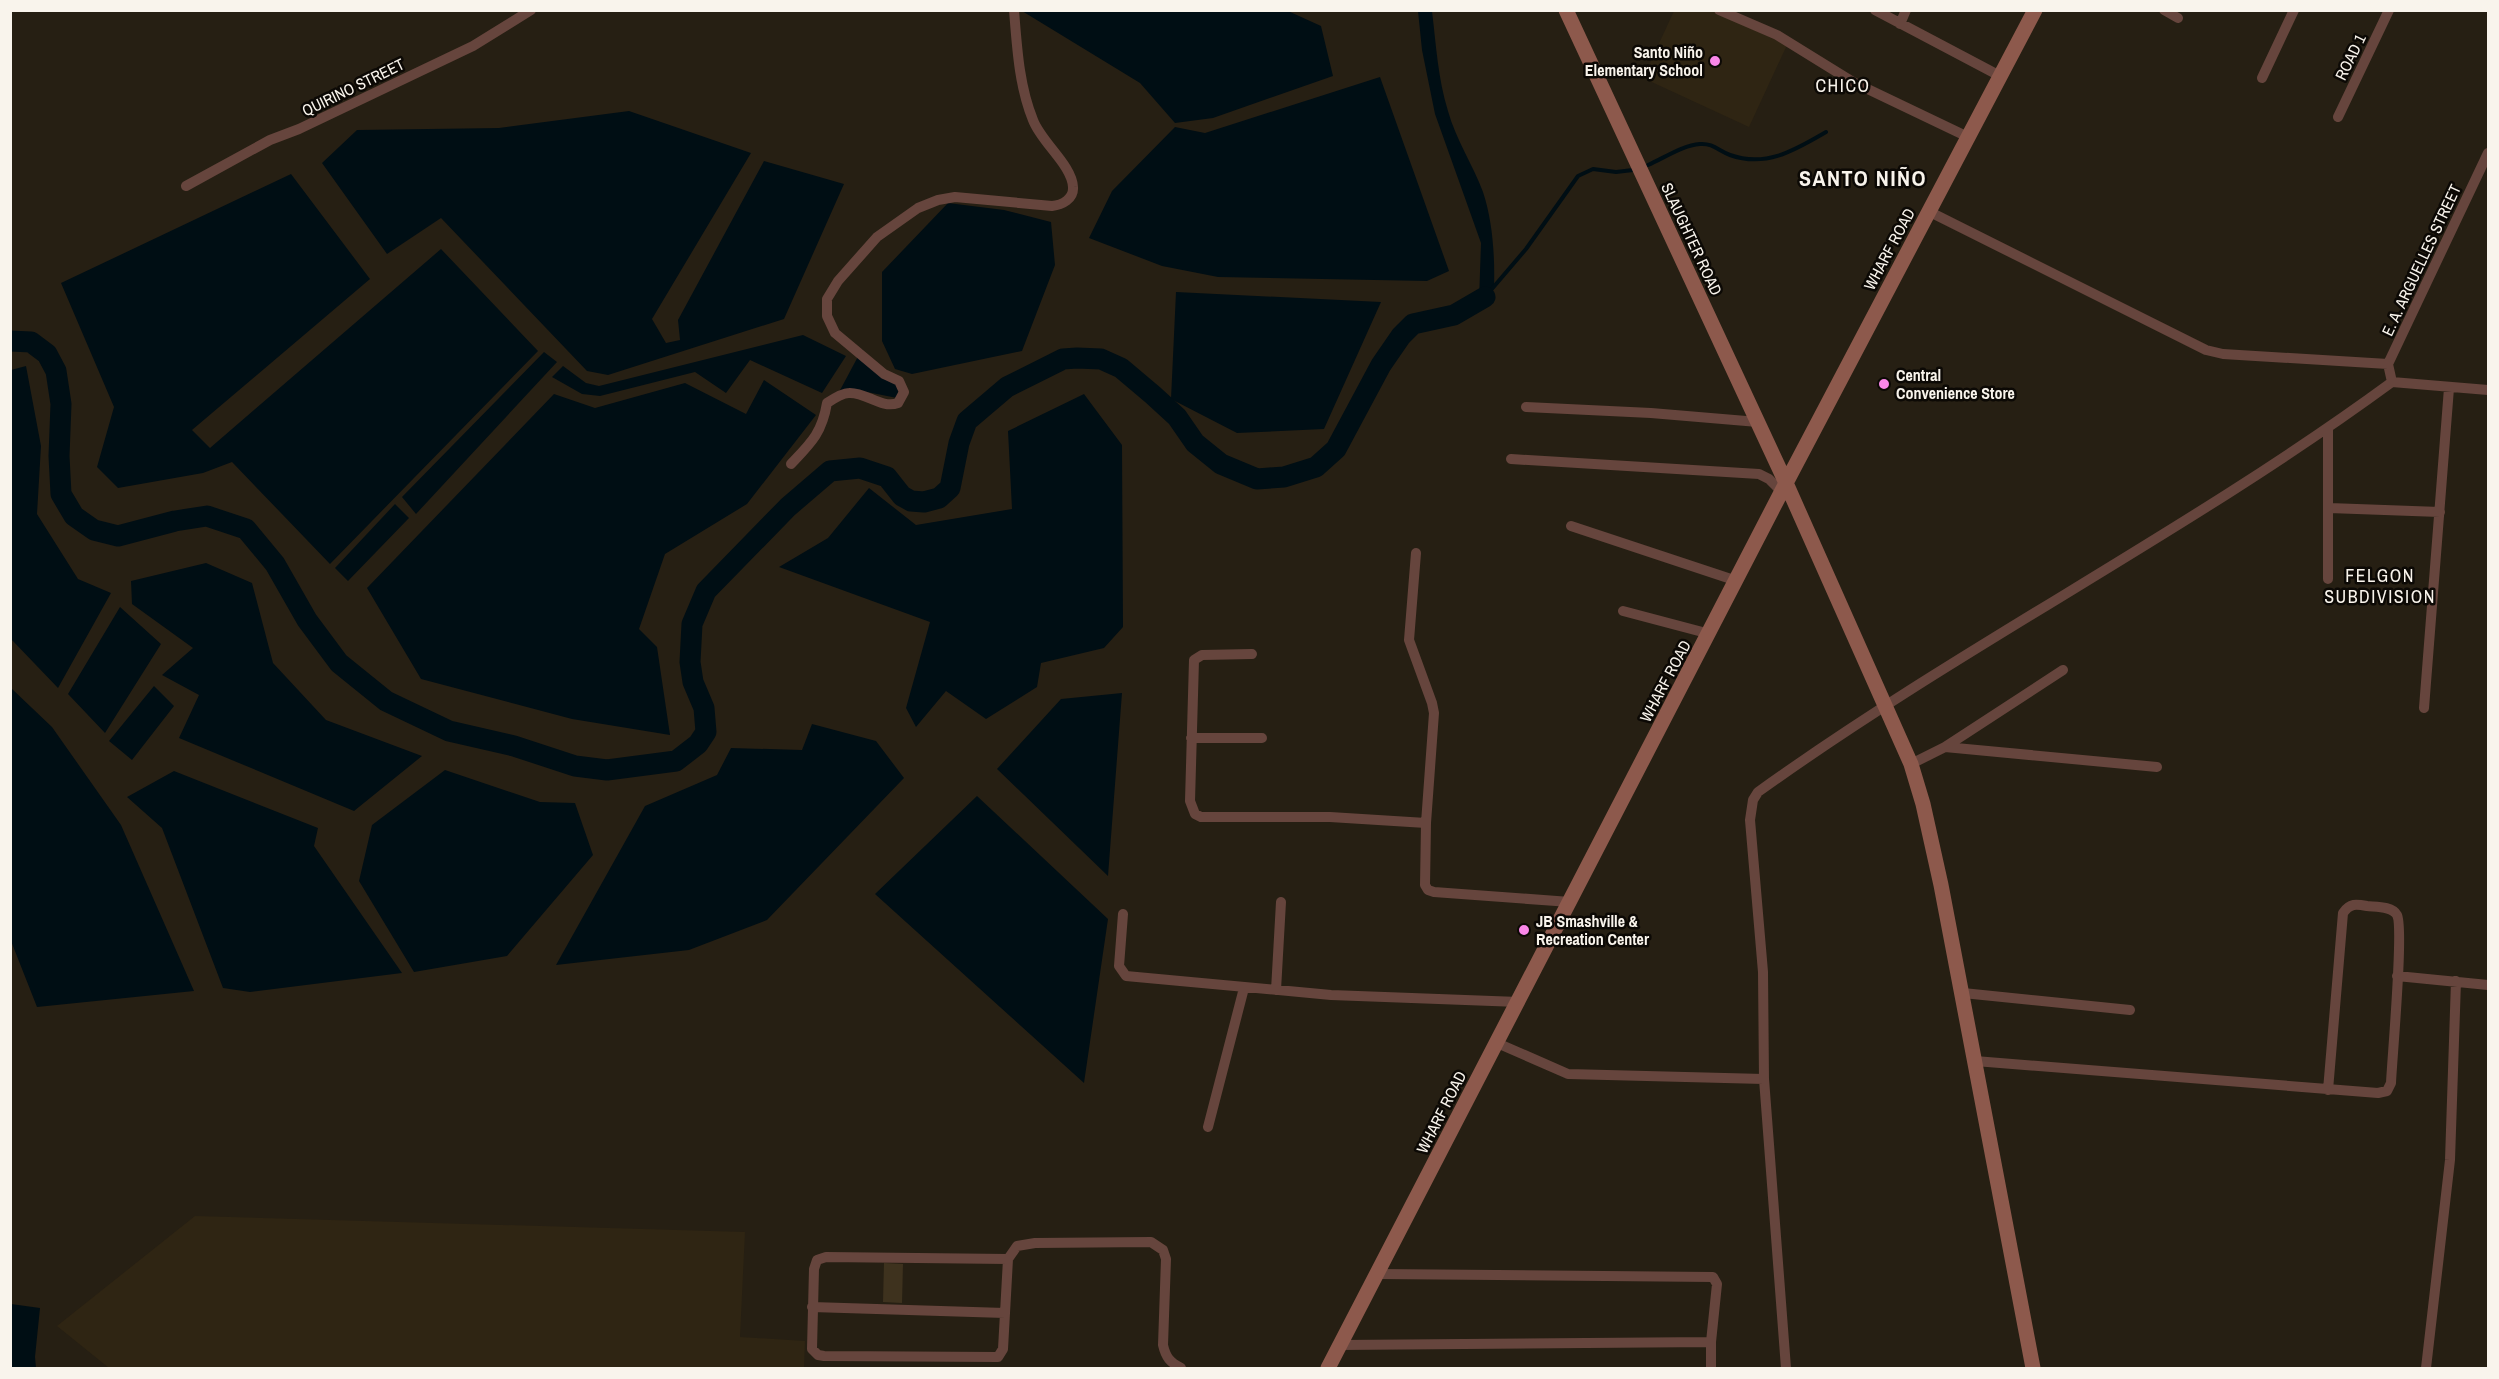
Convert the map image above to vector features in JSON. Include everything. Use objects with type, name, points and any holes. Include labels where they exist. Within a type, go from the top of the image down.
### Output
[{"type":"main road","name":"SLAUGHTER ROAD","points":[[1566,10],[1758,422],[1784,487],[1911,764],[1923,804],[1963,993],[2032,1368]]},
{"type":"main road","name":"WHARF ROAD","points":[[1328,1368],[1737,582],[1784,487],[2036,10]]},
{"type":"street","name":"QUIRINO STREET","points":[[186,186],[270,140],[299,129],[473,46],[531,10]]},
{"type":"street","points":[[791,464],[817,435],[823,423],[826,403],[848,393],[862,394],[891,405],[898,403],[904,392],[899,381],[884,374],[835,333],[827,316],[827,299],[838,281],[877,237],[918,208],[938,200],[955,197],[1052,207],[1065,203],[1074,189],[1071,178],[1043,140],[1032,120],[1022,80],[1014,10]]},
{"type":"street","points":[[1719,10],[1777,35],[1854,82],[1968,137]]},
{"type":"street","points":[[1875,10],[2000,76]]},
{"type":"street","points":[[1900,24],[1906,10]]},
{"type":"street","points":[[2164,10],[2178,18]]},
{"type":"street","points":[[2262,78],[2294,10]]},
{"type":"street","name":"ROAD 1","points":[[2338,117],[2390,10]]},
{"type":"street","name":"E. A. ARGUELLES STREET","points":[[2388,364],[2488,153]]},
{"type":"street","points":[[1930,212],[2206,350],[2223,354],[2388,364],[2392,382]]},
{"type":"street","points":[[1786,1368],[1764,1079],[1763,972],[1750,820],[1753,800],[1758,792],[1835,736],[2111,568],[2328,429],[2392,382],[2488,390]]},
{"type":"street","points":[[2424,708],[2449,388]]},
{"type":"street","points":[[1526,407],[1651,413],[1758,422]]},
{"type":"street","points":[[2328,429],[2328,579]]},
{"type":"street","points":[[1510,459],[1759,474],[1784,487]]},
{"type":"street","points":[[2329,508],[2440,512]]},
{"type":"street","points":[[1571,526],[1737,582]]},
{"type":"street","points":[[1416,553],[1408,640],[1430,695],[1434,713],[1424,878],[1428,890],[1570,902]]},
{"type":"street","points":[[1623,611],[1710,634]]},
{"type":"street","points":[[1251,654],[1202,655],[1194,660],[1190,801],[1192,810],[1201,817],[1330,817],[1426,823]]},
{"type":"street","points":[[1911,764],[1945,747],[2063,670]]},
{"type":"street","points":[[1191,738],[1262,738]]},
{"type":"street","points":[[1945,747],[2157,767]]},
{"type":"street","points":[[1276,990],[1281,903]]},
{"type":"street","points":[[1975,1061],[2328,1090],[2379,1094],[2389,1088],[2397,976],[2400,928],[2398,916],[2392,910],[2357,904],[2347,907],[2341,920],[2328,1090]]},
{"type":"street","points":[[1123,914],[1119,966],[1123,974],[1134,978],[1331,995],[1519,1002]]},
{"type":"street","points":[[2397,976],[2488,984]]},
{"type":"street","points":[[2426,1368],[2450,1160],[2456,981]]},
{"type":"street","points":[[1208,1127],[1244,988]]},
{"type":"street","points":[[1963,993],[2130,1010]]},
{"type":"street","points":[[1497,1043],[1568,1074],[1764,1079]]},
{"type":"street","points":[[1008,1259],[821,1258],[815,1263],[812,1349],[818,1355],[824,1356],[998,1357],[1003,1349],[1008,1259],[1017,1246],[1035,1243],[1151,1242],[1163,1250],[1166,1259],[1163,1346],[1171,1363],[1181,1368]]},
{"type":"street","points":[[1378,1274],[1713,1277],[1717,1284],[1711,1342],[1711,1368]]},
{"type":"street","points":[[812,1307],[1005,1313]]},
{"type":"street","points":[[1340,1345],[1711,1342]]},
{"type":"shaded area","points":[[1022,11],[1288,11],[1321,26],[1333,76],[1213,118],[1175,123],[1140,83]]},
{"type":"shaded area","points":[[1418,11],[1432,11],[1442,87],[1451,122],[1483,192],[1489,215],[1494,253],[1494,289],[1479,301],[1481,243],[1435,114],[1422,50]]},
{"type":"shaded area","name":"Santo Niño Elementary School","points":[[1674,11],[1713,11],[1787,45],[1749,127],[1643,78]]},
{"type":"shaded area","points":[[1380,77],[1449,271],[1427,281],[1218,277],[1162,266],[1089,238],[1112,191],[1175,127],[1205,133]]},
{"type":"shaded area","points":[[629,111],[751,153],[652,319],[666,343],[680,340],[678,320],[764,161],[844,184],[784,319],[608,375],[587,371],[441,218],[387,254],[322,163],[357,130],[499,128]]},
{"type":"shaded area","points":[[291,174],[370,279],[192,430],[210,448],[441,249],[538,351],[330,564],[232,462],[203,473],[118,488],[97,467],[114,407],[61,283]]},
{"type":"shaded area","points":[[948,203],[1004,210],[1051,222],[1055,265],[1022,351],[912,374],[895,369],[882,341],[882,272]]},
{"type":"shaded area","points":[[1176,292],[1381,302],[1324,429],[1237,433],[1171,399]]},
{"type":"shaded area","points":[[803,335],[846,356],[822,393],[750,360],[726,393],[695,372],[600,396],[582,394],[552,377],[563,366],[586,383],[599,386]]},
{"type":"shaded area","points":[[862,349],[880,370],[900,383],[897,398],[867,392],[838,394]]},
{"type":"shaded area","points":[[544,352],[557,362],[416,514],[402,497]]},
{"type":"shaded area","points":[[26,366],[41,446],[37,514],[78,579],[111,593],[58,688],[11,639],[11,370]]},
{"type":"shaded area","points":[[764,380],[816,415],[747,504],[665,554],[639,629],[657,647],[670,735],[572,719],[421,679],[367,588],[554,394],[595,408],[685,383],[746,414]]},
{"type":"shaded area","points":[[1084,394],[1122,445],[1123,627],[1104,648],[1041,663],[1037,687],[986,719],[946,691],[916,727],[906,708],[930,622],[779,567],[828,538],[869,488],[916,525],[1012,509],[1008,431]]},
{"type":"shaded area","points":[[395,504],[409,518],[348,581],[335,568]]},
{"type":"shaded area","points":[[206,563],[252,583],[273,663],[326,720],[422,756],[354,811],[179,738],[199,695],[162,675],[193,648],[132,604],[131,581]]},
{"type":"shaded area","points":[[120,607],[161,644],[105,733],[68,694]]},
{"type":"shaded area","points":[[154,686],[174,706],[132,760],[109,741]]},
{"type":"shaded area","points":[[11,688],[52,727],[121,825],[194,991],[37,1007],[11,941]]},
{"type":"shaded area","points":[[1122,693],[1108,876],[997,769],[1061,699]]},
{"type":"shaded area","points":[[812,724],[876,741],[904,778],[767,920],[689,950],[556,965],[645,806],[717,775],[731,748],[802,750]]},
{"type":"shaded area","points":[[445,770],[540,802],[575,803],[593,855],[507,956],[414,972],[359,881],[372,825]]},
{"type":"shaded area","points":[[174,771],[318,828],[314,846],[402,973],[250,992],[223,988],[162,828],[127,797]]},
{"type":"shaded area","points":[[977,796],[1108,919],[1084,1083],[875,894]]},
{"type":"shaded area","points":[[195,1216],[745,1232],[740,1337],[805,1341],[804,1368],[109,1368],[57,1326]]},
{"type":"shaded area","points":[[884,1263],[903,1264],[902,1303],[883,1302]]},
{"type":"shaded area","points":[[11,1304],[40,1308],[36,1368],[11,1368]]},
{"type":"waterway","points":[[1648,165],[1680,149],[1700,144],[1709,145],[1730,155],[1743,158],[1768,158],[1791,151],[1826,132]]},
{"type":"waterway","points":[[1485,297],[1526,249],[1578,176],[1593,169],[1616,172],[1633,170]]},
{"type":"waterway","points":[[10,341],[31,342],[47,354],[56,371],[61,404],[59,456],[61,494],[74,516],[94,530],[118,536],[175,521],[207,516],[246,529],[275,564],[307,620],[339,663],[386,701],[449,731],[514,746],[575,766],[607,770],[676,761],[698,744],[706,732],[704,708],[693,682],[690,662],[692,624],[706,591],[788,507],[830,471],[860,468],[887,477],[902,496],[911,501],[924,502],[939,498],[950,488],[959,443],[967,421],[1007,387],[1063,359],[1077,358],[1101,359],[1121,368],[1177,417],[1195,443],[1221,464],[1257,479],[1284,477],[1316,467],[1336,449],[1381,365],[1401,336],[1413,324],[1454,315],[1485,297]]},
{"type":"place","name":"Santo Niño Elementary School","points":[[1715,61]]},
{"type":"place","name":"Central Convenience Store","points":[[1884,384]]},
{"type":"place","name":"JB Smashville & Recreation Center","points":[[1524,930]]},
{"type":"district","name":"CHICO","points":[[1843,86]]},
{"type":"district","name":"SANTO NIÑO","points":[[1863,178]]},
{"type":"district","name":"FELGON SUBDIVISION","points":[[2380,586]]}]
